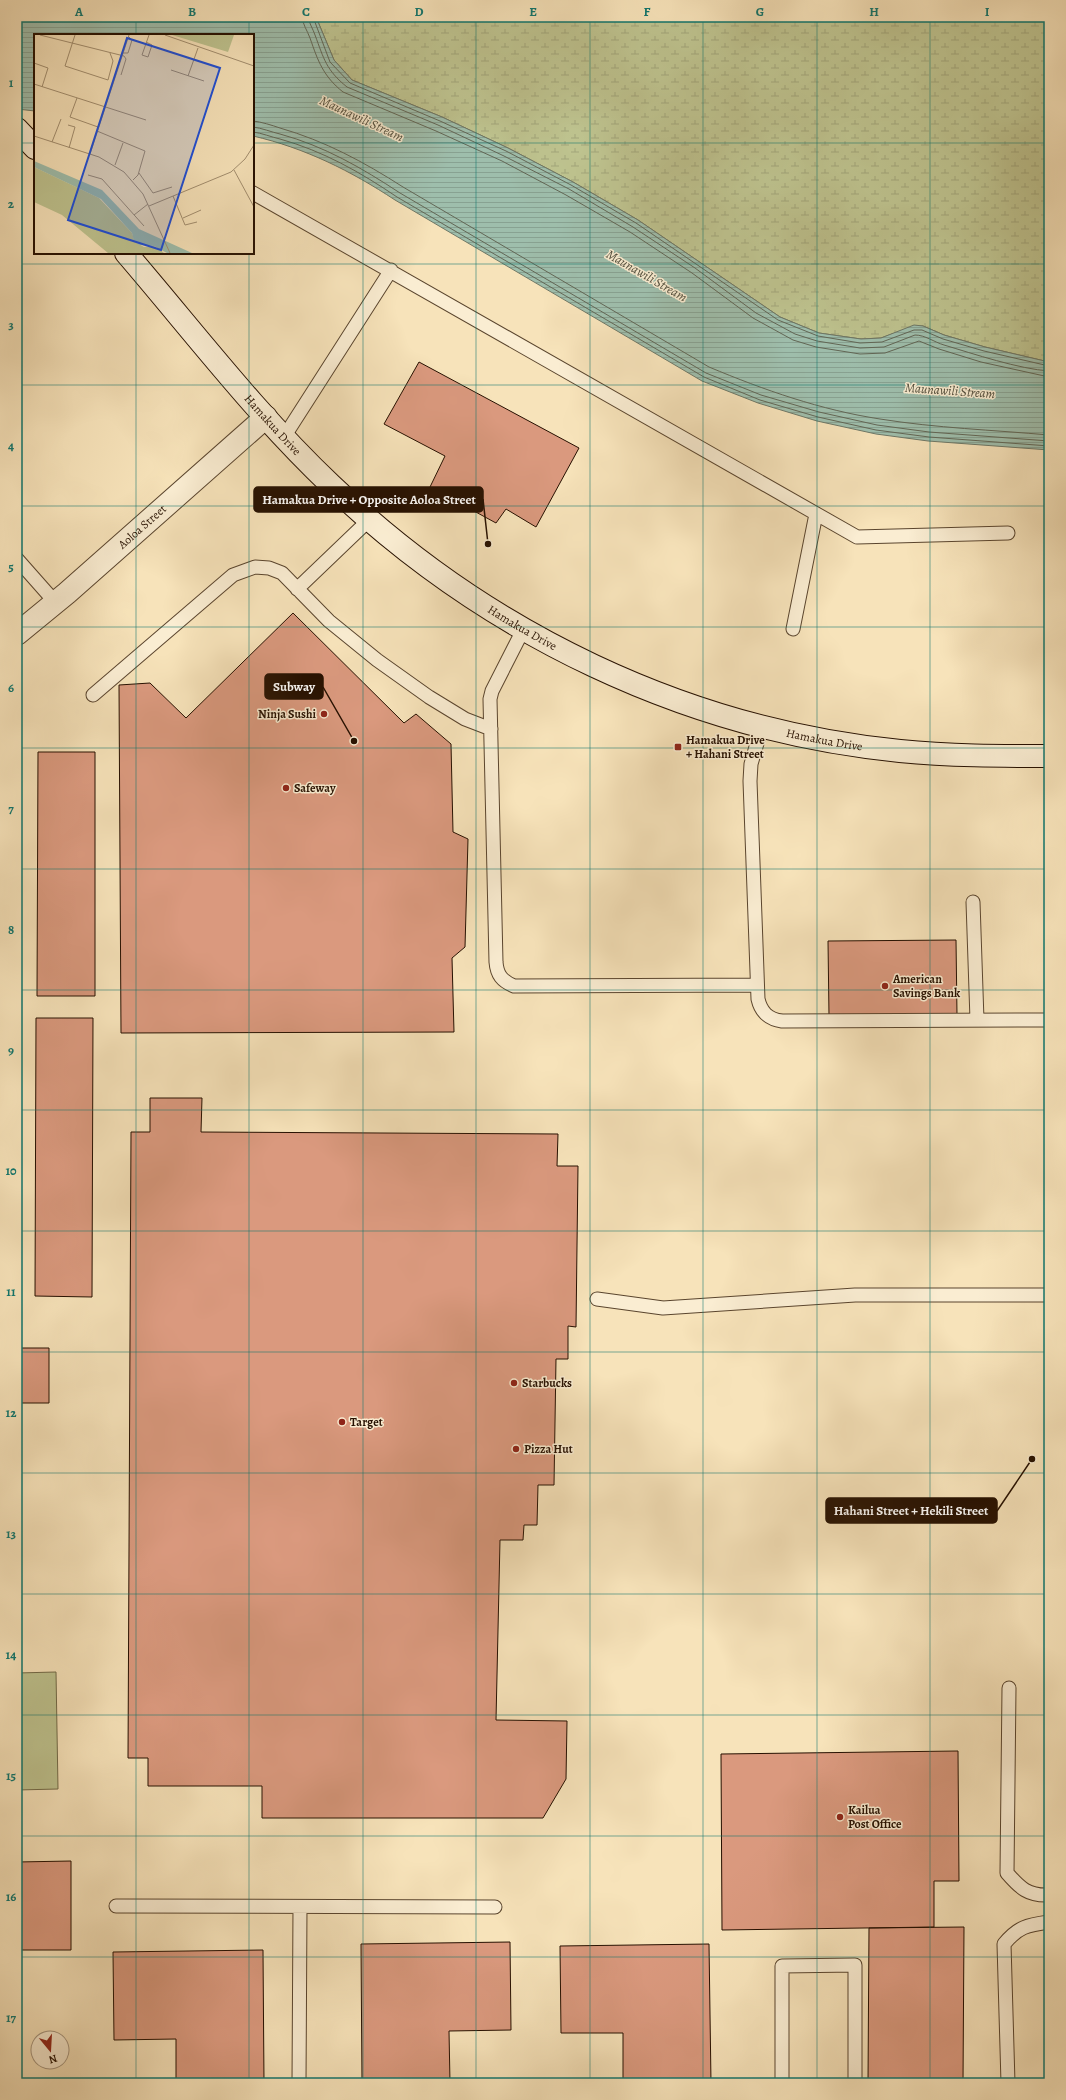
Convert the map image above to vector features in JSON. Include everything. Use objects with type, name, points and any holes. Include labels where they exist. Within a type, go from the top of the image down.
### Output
[{"type":"main road","points":[[17,129],[34,147]]},
{"type":"main road","name":"Hamakua Drive","points":[[127,254],[266,417],[329,484],[369,520],[427,567],[480,604],[523,630],[592,666],[652,691],[713,713],[762,726],[836,742],[899,751],[962,756],[1049,756]]},
{"type":"main road","name":"Aoloa Street","points":[[17,634],[56,602],[266,417]]},
{"type":"lane","points":[[254,194],[391,270],[857,537],[1008,533]]},
{"type":"lane","points":[[284,437],[391,270]]},
{"type":"lane","points":[[793,629],[816,514]]},
{"type":"lane","points":[[297,589],[369,520]]},
{"type":"lane","points":[[17,559],[56,602]]},
{"type":"lane","points":[[93,695],[233,575],[254,567],[269,568],[282,573],[335,626],[377,660],[429,697],[465,720],[491,729]]},
{"type":"lane","points":[[523,630],[492,691],[491,729],[496,962],[502,980],[514,986],[757,985]]},
{"type":"lane","points":[[762,726],[751,764],[750,781],[757,985],[760,1008],[766,1016],[774,1020],[1049,1020]]},
{"type":"lane","points":[[973,902],[977,1020]]},
{"type":"lane","points":[[597,1299],[664,1308],[855,1295],[1049,1295]]},
{"type":"lane","points":[[1009,1688],[1007,1873],[1020,1888],[1039,1896],[1049,1895]]},
{"type":"lane","points":[[116,1906],[495,1907]]},
{"type":"lane","points":[[299,2083],[300,1907]]},
{"type":"lane","points":[[1008,2083],[1004,1944],[1016,1930],[1037,1923],[1049,1922]]},
{"type":"lane","points":[[782,2083],[782,1966],[855,1966],[855,2083]]},
{"type":"green space","points":[[316,17],[1049,17],[1049,362],[985,347],[944,335],[923,326],[914,326],[881,338],[861,339],[819,333],[780,317],[638,220],[573,182],[508,148],[442,117],[352,80],[334,60]]},
{"type":"green space","points":[[56,1672],[58,1789],[17,1790],[17,1673]]},
{"type":"water","name":"Maunawili Stream","points":[[17,17],[316,17],[334,60],[352,80],[442,117],[508,148],[573,182],[638,220],[780,317],[819,333],[861,339],[881,338],[914,325],[923,326],[944,335],[985,347],[1049,362],[1049,450],[928,441],[876,434],[817,421],[758,403],[702,381],[362,179],[309,154],[254,136],[254,34],[34,34],[34,111],[17,109]]},
{"type":"building","points":[[419,362],[579,448],[536,527],[506,509],[496,523],[430,487],[445,456],[384,424]]},
{"type":"building","name":"Safeway","points":[[293,613],[404,723],[416,714],[451,744],[453,832],[468,839],[465,947],[452,958],[454,1032],[121,1033],[119,685],[150,683],[186,718]]},
{"type":"building","points":[[38,752],[95,752],[95,996],[37,996]]},
{"type":"building","points":[[956,940],[957,1015],[829,1016],[828,941]]},
{"type":"building","points":[[36,1018],[93,1018],[92,1297],[35,1296]]},
{"type":"building","name":"Target","points":[[150,1098],[202,1098],[201,1132],[558,1134],[557,1166],[578,1166],[576,1327],[568,1326],[568,1359],[556,1359],[554,1485],[538,1485],[537,1525],[524,1525],[523,1540],[500,1540],[496,1720],[567,1721],[566,1779],[543,1818],[262,1818],[262,1786],[148,1786],[148,1758],[128,1758],[131,1132],[150,1132]]},
{"type":"building","points":[[17,1348],[49,1348],[49,1403],[17,1403]]},
{"type":"building","name":"Kailua Post Office","points":[[958,1751],[959,1881],[934,1881],[934,1927],[722,1930],[721,1754]]},
{"type":"building","points":[[71,1861],[71,1950],[17,1950],[17,1862]]},
{"type":"building","points":[[964,1927],[963,2083],[868,2083],[869,1928]]},
{"type":"building","points":[[510,1942],[511,2030],[449,2031],[450,2083],[362,2083],[361,1944]]},
{"type":"building","points":[[709,1944],[711,2083],[623,2083],[623,2033],[561,2033],[560,1946]]},
{"type":"building","points":[[263,1950],[264,2083],[176,2083],[176,2039],[114,2040],[113,1952]]},
{"type":"place","name":"Hamakua Drive + Opposite Aoloa Street","points":[[488,544]]},
{"type":"place","name":"Ninja Sushi","points":[[324,714]]},
{"type":"place","name":"Subway","points":[[354,741]]},
{"type":"place","name":"Hamakua Drive + Hahani Street","points":[[678,747]]},
{"type":"place","name":"Safeway","points":[[286,788]]},
{"type":"place","name":"American Savings Bank","points":[[885,986]]},
{"type":"place","name":"Starbucks","points":[[514,1383]]},
{"type":"place","name":"Target","points":[[342,1422]]},
{"type":"place","name":"Pizza Hut","points":[[516,1449]]},
{"type":"place","name":"Hahani Street + Hekili Street","points":[[1032,1459]]},
{"type":"place","name":"Kailua Post Office","points":[[840,1817]]}]
